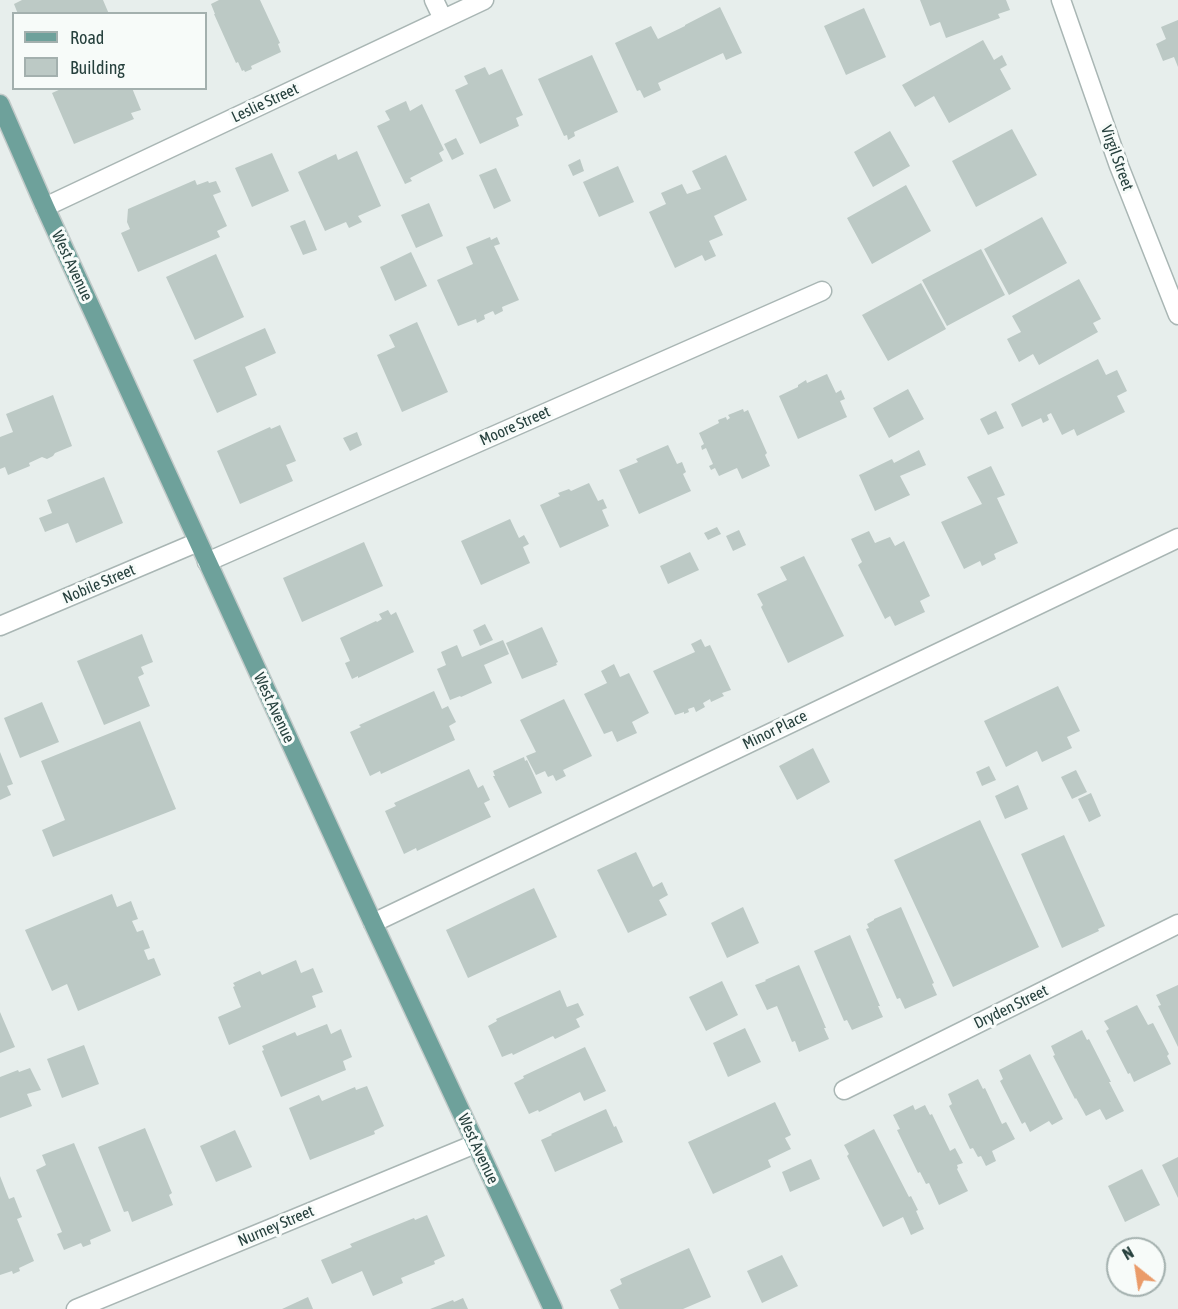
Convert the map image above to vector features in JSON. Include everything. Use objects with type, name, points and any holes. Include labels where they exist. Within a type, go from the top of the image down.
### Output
[{"type":"main road","name":"West Avenue","points":[[0,104],[198,543],[553,1309]]},
{"type":"street","points":[[434,0],[443,19]]},
{"type":"street","name":"Leslie Street","points":[[45,207],[484,0]]},
{"type":"street","name":"Virgil Street","points":[[1061,0],[1119,166],[1178,315]]},
{"type":"street","name":"Moore Street","points":[[207,562],[822,291]]},
{"type":"street","name":"Minor Place","points":[[373,924],[1178,538]]},
{"type":"street","name":"Nobile Street","points":[[0,626],[198,543]]},
{"type":"street","name":"Dryden Street","points":[[844,1090],[1178,924]]},
{"type":"street","name":"Nurney Street","points":[[76,1309],[475,1144]]},
{"type":"building","points":[[22,0],[103,0],[108,12],[17,12],[14,4]]},
{"type":"building","points":[[219,0],[260,0],[280,43],[278,44],[281,52],[251,66],[252,69],[242,71],[238,62],[236,63],[214,14],[211,4]]},
{"type":"building","points":[[920,0],[1006,0],[1010,10],[998,14],[1000,18],[946,38],[940,22],[930,26]]},
{"type":"building","points":[[720,7],[742,53],[726,60],[723,53],[658,83],[661,90],[644,98],[640,90],[637,91],[615,43],[651,26],[658,39]]},
{"type":"building","points":[[864,8],[886,57],[846,75],[824,26]]},
{"type":"building","points":[[1178,20],[1178,67],[1174,57],[1163,61],[1156,44],[1166,39],[1161,27]]},
{"type":"building","points":[[983,40],[994,60],[1002,55],[1007,65],[1000,69],[1011,89],[949,123],[934,96],[915,107],[902,85]]},
{"type":"building","points":[[592,55],[618,112],[574,132],[575,136],[568,140],[567,135],[564,136],[538,79]]},
{"type":"building","points":[[485,67],[489,75],[502,69],[523,115],[516,118],[519,126],[480,144],[455,90],[468,84],[464,76]]},
{"type":"building","points":[[59,90],[133,90],[141,110],[131,113],[134,119],[74,144],[52,93]]},
{"type":"building","points":[[406,101],[410,111],[422,104],[444,150],[439,153],[443,161],[410,178],[412,181],[405,184],[377,126],[390,120],[385,111]]},
{"type":"building","points":[[1012,129],[1037,175],[976,207],[952,161]]},
{"type":"building","points":[[890,131],[910,166],[873,187],[854,152]]},
{"type":"building","points":[[456,138],[464,154],[452,160],[444,144]]},
{"type":"building","points":[[357,151],[381,206],[358,216],[362,222],[349,228],[346,222],[325,231],[298,172],[336,154],[338,160]]},
{"type":"building","points":[[272,153],[289,191],[252,207],[235,168]]},
{"type":"building","points":[[726,155],[747,200],[714,216],[723,235],[709,241],[716,256],[705,261],[702,255],[675,268],[649,212],[666,204],[661,193],[682,184],[687,194],[701,189],[692,171]]},
{"type":"building","points":[[580,159],[584,171],[573,176],[568,165]]},
{"type":"building","points":[[618,166],[634,202],[599,217],[583,182]]},
{"type":"building","points":[[496,168],[511,201],[494,209],[479,175]]},
{"type":"building","points":[[195,180],[197,185],[216,181],[221,192],[213,195],[227,226],[217,231],[220,237],[138,272],[121,233],[130,229],[127,222],[128,209]]},
{"type":"building","points":[[906,185],[931,231],[872,264],[847,218]]},
{"type":"building","points":[[429,203],[443,236],[416,248],[401,215]]},
{"type":"building","points":[[1042,217],[1067,263],[1009,295],[984,249]]},
{"type":"building","points":[[305,220],[317,250],[303,255],[290,226]]},
{"type":"building","points":[[490,237],[491,240],[497,237],[500,244],[494,246],[519,300],[502,307],[503,311],[495,315],[493,311],[484,315],[485,319],[477,323],[476,319],[458,326],[437,280],[473,264],[466,247]]},
{"type":"building","points":[[981,249],[1005,295],[947,326],[922,280]]},
{"type":"building","points":[[411,252],[427,286],[395,301],[380,267]]},
{"type":"building","points":[[216,254],[244,317],[195,340],[166,277]]},
{"type":"building","points":[[1079,279],[1101,319],[1093,323],[1098,332],[1039,365],[1033,354],[1019,362],[1007,339],[1021,332],[1012,316]]},
{"type":"building","points":[[921,283],[946,329],[888,361],[862,315]]},
{"type":"building","points":[[417,322],[448,392],[402,412],[377,355],[395,347],[389,335]]},
{"type":"building","points":[[265,328],[276,353],[245,367],[257,395],[217,413],[193,360]]},
{"type":"building","points":[[1098,359],[1106,375],[1117,370],[1127,391],[1117,396],[1125,412],[1077,436],[1074,429],[1062,435],[1051,413],[1047,415],[1049,420],[1043,423],[1041,418],[1022,427],[1011,404]]},
{"type":"building","points":[[827,374],[836,393],[841,390],[845,399],[840,401],[847,417],[798,439],[779,396],[798,387],[806,380],[807,383]]},
{"type":"building","points":[[908,389],[924,419],[889,438],[873,408]]},
{"type":"building","points":[[53,395],[72,446],[47,459],[42,457],[29,463],[30,466],[8,475],[5,467],[0,469],[0,437],[13,432],[6,414]]},
{"type":"building","points":[[743,409],[744,412],[748,410],[767,453],[765,455],[770,466],[742,479],[737,468],[719,476],[715,468],[711,470],[709,466],[713,464],[706,448],[702,450],[701,446],[704,444],[699,433],[719,423],[718,420],[726,417],[727,420],[730,418],[728,415]]},
{"type":"building","points":[[996,411],[1004,428],[988,435],[980,419]]},
{"type":"building","points":[[280,425],[296,461],[286,465],[293,481],[240,504],[217,451],[270,427],[271,429]]},
{"type":"building","points":[[357,432],[362,445],[350,451],[343,438]]},
{"type":"building","points":[[668,445],[677,464],[682,462],[686,472],[683,474],[691,491],[639,514],[619,470],[638,462],[636,459]]},
{"type":"building","points":[[919,450],[926,465],[900,476],[910,495],[875,511],[859,475],[892,459],[894,463]]},
{"type":"building","points":[[991,466],[1005,495],[997,498],[1018,543],[994,554],[996,559],[982,566],[980,561],[964,569],[941,522],[982,504],[967,477]]},
{"type":"building","points":[[104,477],[123,523],[76,543],[68,523],[45,532],[39,518],[52,513],[47,500]]},
{"type":"building","points":[[589,483],[598,501],[603,499],[607,508],[602,510],[609,526],[560,548],[540,505],[560,496],[558,493],[569,489],[571,491]]},
{"type":"building","points":[[510,519],[519,538],[524,535],[529,544],[523,547],[530,563],[481,585],[461,541]]},
{"type":"building","points":[[717,527],[721,534],[708,540],[704,533]]},
{"type":"building","points":[[739,530],[746,545],[733,551],[726,536]]},
{"type":"building","points":[[869,531],[875,543],[890,537],[895,546],[904,541],[930,596],[920,601],[925,612],[895,626],[890,616],[885,619],[858,565],[862,562],[851,539]]},
{"type":"building","points":[[364,542],[383,586],[302,622],[283,578]]},
{"type":"building","points":[[690,552],[699,570],[668,584],[660,566]]},
{"type":"building","points":[[804,556],[844,636],[788,663],[757,594],[787,580],[780,567]]},
{"type":"building","points":[[388,610],[391,615],[396,612],[414,652],[352,679],[345,663],[350,661],[340,638],[377,622],[382,619],[379,614]]},
{"type":"building","points":[[485,624],[493,640],[480,646],[473,630]]},
{"type":"building","points":[[542,627],[558,662],[557,665],[522,679],[506,643]]},
{"type":"building","points":[[142,634],[153,662],[141,667],[144,674],[138,677],[150,706],[104,725],[77,661]]},
{"type":"building","points":[[701,639],[705,647],[710,645],[731,690],[722,693],[724,696],[703,703],[705,707],[696,712],[694,707],[688,709],[689,712],[675,715],[653,671],[695,652],[691,644]]},
{"type":"building","points":[[503,640],[509,654],[484,665],[492,683],[450,700],[437,669],[446,665],[441,652],[457,645],[462,657]]},
{"type":"building","points":[[614,664],[620,677],[629,673],[649,713],[632,722],[637,733],[617,742],[612,731],[604,734],[584,694],[607,683],[601,671]]},
{"type":"building","points":[[1058,686],[1080,731],[1067,737],[1072,748],[1042,762],[1037,751],[1006,767],[984,721]]},
{"type":"building","points":[[434,691],[442,709],[448,706],[456,722],[449,726],[455,740],[381,774],[380,771],[370,776],[350,732],[361,727],[359,725]]},
{"type":"building","points":[[564,699],[592,756],[563,770],[566,776],[556,781],[553,775],[548,777],[545,771],[536,775],[526,756],[536,752],[520,720]]},
{"type":"building","points":[[42,702],[59,742],[20,758],[4,718]]},
{"type":"building","points":[[140,721],[176,809],[53,857],[42,830],[65,820],[41,761]]},
{"type":"building","points":[[813,748],[830,782],[797,800],[779,766]]},
{"type":"building","points":[[0,752],[13,784],[7,786],[11,795],[0,800]]},
{"type":"building","points":[[524,757],[542,793],[509,808],[493,776],[495,776],[493,771]]},
{"type":"building","points":[[989,766],[996,780],[982,786],[976,772]]},
{"type":"building","points":[[469,769],[478,788],[483,785],[490,800],[484,803],[491,817],[417,851],[416,848],[404,854],[385,811],[396,806],[394,803]]},
{"type":"building","points":[[1076,770],[1087,792],[1072,799],[1061,777]]},
{"type":"building","points":[[1018,785],[1028,809],[1005,819],[995,796]]},
{"type":"building","points":[[1091,793],[1101,816],[1089,822],[1078,799]]},
{"type":"building","points":[[980,820],[1039,947],[953,987],[894,860]]},
{"type":"building","points":[[1064,835],[1105,926],[1062,948],[1021,854]]},
{"type":"building","points":[[636,852],[653,887],[662,882],[668,895],[659,900],[667,915],[628,933],[597,870]]},
{"type":"building","points":[[534,888],[557,937],[468,978],[446,930]]},
{"type":"building","points":[[112,894],[117,907],[131,901],[138,919],[132,921],[137,932],[143,930],[150,948],[144,950],[148,960],[154,958],[161,975],[78,1011],[67,984],[52,991],[25,930]]},
{"type":"building","points":[[743,907],[759,943],[727,958],[711,923]]},
{"type":"building","points":[[901,907],[937,995],[905,1009],[900,998],[897,999],[866,929],[869,928],[867,924],[874,919]]},
{"type":"building","points":[[850,935],[883,1017],[852,1030],[847,1020],[844,1021],[814,951]]},
{"type":"building","points":[[296,960],[301,973],[313,968],[323,992],[312,996],[316,1007],[229,1045],[218,1017],[241,1007],[233,983],[260,971],[262,975]]},
{"type":"building","points":[[799,965],[829,1039],[799,1052],[795,1041],[792,1042],[777,1006],[767,1010],[755,985]]},
{"type":"building","points":[[722,981],[738,1015],[706,1031],[689,997]]},
{"type":"building","points":[[1178,985],[1178,1047],[1158,1006],[1161,1005],[1156,995]]},
{"type":"building","points":[[560,990],[567,1007],[578,1003],[584,1015],[576,1019],[580,1027],[555,1039],[553,1036],[513,1055],[512,1053],[502,1057],[488,1026],[497,1021],[496,1019]]},
{"type":"building","points":[[1137,1005],[1148,1025],[1153,1023],[1169,1054],[1167,1056],[1171,1064],[1134,1082],[1106,1031],[1109,1029],[1104,1021]]},
{"type":"building","points":[[0,1012],[15,1047],[0,1053]]},
{"type":"building","points":[[327,1024],[331,1034],[341,1029],[352,1057],[343,1061],[346,1070],[281,1097],[262,1046],[295,1032],[297,1036]]},
{"type":"building","points":[[745,1028],[761,1062],[728,1077],[713,1043]]},
{"type":"building","points":[[1082,1030],[1087,1040],[1089,1039],[1124,1111],[1106,1120],[1100,1109],[1086,1116],[1053,1056],[1055,1055],[1051,1046]]},
{"type":"building","points":[[84,1045],[99,1084],[62,1098],[47,1059]]},
{"type":"building","points":[[585,1047],[606,1091],[584,1101],[580,1092],[539,1112],[538,1110],[529,1114],[514,1083],[524,1078],[523,1076]]},
{"type":"building","points":[[1030,1054],[1063,1119],[1052,1125],[1049,1121],[1030,1132],[1025,1122],[1022,1124],[1000,1081],[1003,1079],[999,1070]]},
{"type":"building","points":[[30,1068],[41,1090],[27,1094],[32,1106],[0,1118],[0,1077]]},
{"type":"building","points":[[978,1079],[983,1089],[985,1088],[1002,1124],[1006,1122],[1015,1139],[992,1151],[996,1161],[986,1166],[981,1156],[978,1157],[973,1148],[970,1149],[949,1106],[952,1104],[948,1094]]},
{"type":"building","points":[[367,1086],[384,1126],[374,1131],[375,1134],[310,1160],[289,1108],[319,1095],[322,1101],[355,1087],[356,1090]]},
{"type":"building","points":[[775,1102],[791,1135],[785,1138],[791,1149],[768,1160],[771,1167],[713,1194],[688,1142]]},
{"type":"building","points":[[913,1105],[915,1110],[925,1105],[930,1115],[932,1114],[950,1151],[955,1148],[963,1163],[957,1165],[957,1169],[968,1191],[939,1205],[929,1183],[926,1184],[920,1172],[918,1173],[897,1130],[900,1129],[893,1115]]},
{"type":"building","points":[[606,1109],[623,1142],[555,1172],[541,1140]]},
{"type":"building","points":[[145,1128],[172,1193],[169,1195],[173,1205],[132,1222],[128,1211],[124,1212],[98,1147]]},
{"type":"building","points":[[874,1129],[918,1210],[916,1211],[924,1229],[911,1235],[903,1217],[883,1227],[847,1156],[849,1154],[844,1145]]},
{"type":"building","points":[[235,1130],[252,1167],[216,1182],[200,1146]]},
{"type":"building","points":[[74,1143],[111,1231],[90,1240],[91,1244],[83,1247],[81,1243],[64,1250],[57,1234],[62,1232],[36,1170],[46,1165],[42,1155]]},
{"type":"building","points":[[1178,1157],[1178,1198],[1162,1165]]},
{"type":"building","points":[[811,1159],[820,1179],[790,1192],[782,1172]]},
{"type":"building","points":[[1142,1169],[1160,1205],[1125,1222],[1108,1186]]},
{"type":"building","points":[[0,1176],[9,1199],[14,1197],[22,1217],[17,1219],[34,1261],[19,1268],[20,1271],[13,1274],[12,1271],[0,1275]]},
{"type":"building","points":[[427,1215],[445,1256],[434,1261],[435,1264],[401,1278],[403,1283],[373,1296],[362,1271],[332,1284],[321,1260],[352,1247],[350,1244]]},
{"type":"building","points":[[689,1248],[711,1297],[683,1309],[619,1309],[610,1290],[622,1284],[620,1279]]},
{"type":"building","points":[[782,1255],[798,1286],[762,1303],[747,1271]]},
{"type":"building","points":[[308,1297],[313,1309],[282,1309]]},
{"type":"building","points":[[463,1298],[468,1309],[430,1309],[453,1300],[454,1302]]}]
